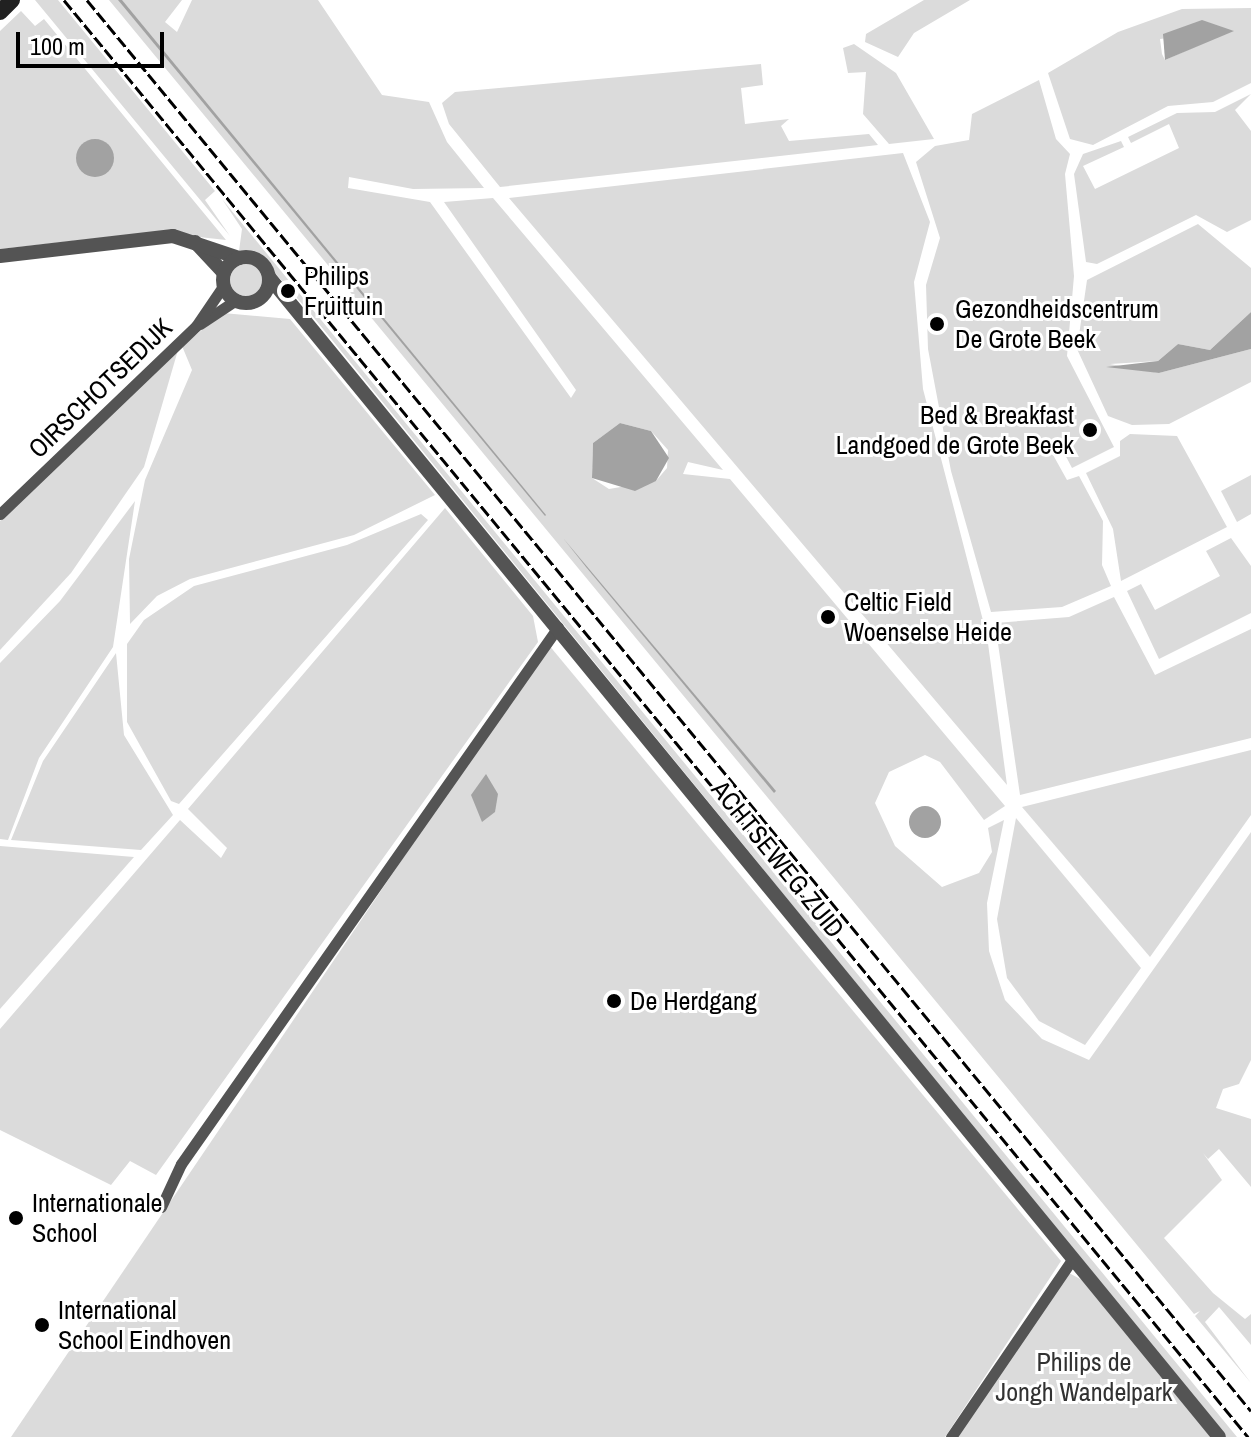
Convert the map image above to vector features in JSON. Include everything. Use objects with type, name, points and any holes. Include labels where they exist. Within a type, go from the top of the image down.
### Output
[{"type":"main road","points":[[0,12],[12,0]]},
{"type":"street","points":[[186,238],[224,279],[236,300],[258,299],[300,312]]},
{"type":"street","points":[[0,256],[186,238],[239,258],[259,261],[269,277],[258,299]]},
{"type":"street","points":[[224,279],[239,258]]},
{"type":"street","name":"ACHTSEWEG ZUID","points":[[269,277],[1219,1437]]},
{"type":"street","name":"OIRSCHOTSEDIJK","points":[[196,326],[224,279]]},
{"type":"street","name":"OIRSCHOTSEDIJK","points":[[0,514],[196,326],[236,300]]},
{"type":"street","points":[[161,1207],[181,1164],[558,627]]},
{"type":"street","points":[[951,1437],[1073,1258]]},
{"type":"green space","points":[[35,0],[58,0],[215,191],[205,200],[230,236]]},
{"type":"green space","points":[[109,0],[182,0],[165,22],[177,32],[192,0],[318,0],[382,95],[429,102],[447,142],[484,188],[413,189],[349,177],[348,188],[430,202],[571,398],[576,390],[444,202],[493,198],[723,470],[688,462],[683,474],[730,479],[1005,806],[984,820],[940,762],[925,755],[889,772],[875,803],[895,846],[942,887],[979,873],[992,852],[988,828],[1004,820],[987,903],[989,951],[1005,1000],[1042,1039],[1089,1060],[1251,832],[1251,1060],[1239,1084],[1223,1089],[1216,1108],[1251,1119],[1251,1187],[1219,1149],[1208,1159],[1203,1153],[1222,1180],[1164,1238],[1213,1293],[1245,1319],[1251,1314],[1251,1345],[1219,1307],[1205,1322],[1251,1383],[1195,1316],[1200,1311],[1194,1314]],"holes":[[[620,423],[651,431],[668,450],[667,468],[656,481],[609,489],[592,478],[593,443]]]},
{"type":"green space","points":[[924,0],[970,0],[914,33],[898,57],[865,42],[866,34]]},
{"type":"green space","points":[[1251,8],[1251,83],[1213,102],[1168,106],[1093,145],[1070,139],[1048,73],[1118,32],[1182,9]],"holes":[[[1233,30],[1165,60],[1160,39]]]},
{"type":"green space","points":[[21,11],[35,26],[44,19],[226,240],[154,232],[0,249],[0,31]]},
{"type":"green space","points":[[854,44],[896,73],[934,139],[889,144],[863,114],[866,72],[848,73],[843,48]]},
{"type":"green space","points":[[761,64],[763,85],[741,88],[745,124],[789,119],[781,126],[789,141],[869,134],[878,145],[500,187],[449,124],[442,103],[455,92]]},
{"type":"green space","points":[[1039,80],[1056,139],[1070,154],[1065,174],[1074,276],[1067,356],[1114,447],[1072,468],[1061,447],[1052,453],[1067,480],[1079,476],[1103,521],[1102,565],[1111,586],[1062,607],[991,612],[951,471],[928,349],[926,285],[940,238],[916,162],[935,146],[969,140],[972,114]]},
{"type":"green space","points":[[1251,94],[1235,110],[1251,131],[1251,220],[1227,232],[1196,215],[1097,264],[1086,262],[1074,174],[1083,154],[1121,141],[1124,147],[1083,166],[1095,189],[1179,148],[1169,124],[1131,143],[1128,137],[1177,113],[1215,112]]},
{"type":"green space","points":[[903,153],[930,222],[914,282],[923,389],[987,636],[1007,785],[509,198]]},
{"type":"green space","points":[[222,199],[1237,1437],[1226,1437],[310,313],[262,258],[239,251],[242,229]]},
{"type":"green space","points":[[1198,224],[1251,268],[1251,312],[1210,350],[1178,344],[1158,361],[1110,364],[1159,373],[1251,349],[1251,382],[1169,424],[1132,425],[1108,416],[1077,349],[1087,280]]},
{"type":"green space","points":[[246,264],[258,268],[262,280],[258,292],[246,296],[234,292],[230,280],[234,268]]},
{"type":"green space","points":[[223,313],[290,319],[435,495],[354,535],[190,579],[157,596],[130,624],[129,559],[145,480],[192,370],[182,346]]},
{"type":"green space","points":[[178,350],[144,467],[71,573],[0,650],[0,521]]},
{"type":"green space","points":[[1130,434],[1177,436],[1227,527],[1121,581],[1113,529],[1086,473],[1120,456],[1120,441]]},
{"type":"green space","points":[[1251,475],[1251,514],[1237,522],[1221,491]]},
{"type":"green space","points":[[135,501],[113,647],[39,758],[8,840],[0,839],[0,663],[60,601]]},
{"type":"green space","points":[[445,508],[533,616],[538,642],[156,1175],[130,1161],[111,1185],[0,1130],[0,1029],[180,820],[221,858],[227,848],[188,809]]},
{"type":"green space","points":[[421,514],[428,520],[179,804],[171,801],[127,722],[127,644],[144,620],[194,586],[347,545]]},
{"type":"green space","points":[[1231,538],[1251,566],[1251,613],[1159,659],[1127,591],[1141,584],[1155,610],[1220,576],[1206,551]]},
{"type":"green space","points":[[1114,597],[1155,675],[1251,629],[1251,738],[1020,795],[995,623],[1069,617]]},
{"type":"green space","name":"De Herdgang","points":[[548,644],[1061,1261],[945,1437],[11,1437]]},
{"type":"green space","points":[[116,653],[124,735],[173,815],[141,850],[11,840],[43,761]]},
{"type":"green space","points":[[1251,750],[1251,815],[1150,957],[1022,807]]},
{"type":"green space","points":[[1016,818],[1141,968],[1085,1045],[1039,1021],[1007,978],[997,919]]},
{"type":"green space","points":[[0,846],[134,857],[0,1009]]},
{"type":"green space","name":"Philips de Jongh Wandelpark","points":[[1069,1273],[1084,1281],[1211,1437],[954,1437]]},
{"type":"shaded area","points":[[118,0],[122,0],[545,516]]},
{"type":"shaded area","points":[[1202,20],[1234,31],[1165,60],[1163,34]]},
{"type":"shaded area","points":[[95,139],[108,145],[114,158],[108,171],[95,177],[82,171],[76,158],[82,145]]},
{"type":"shaded area","points":[[1251,312],[1251,349],[1159,373],[1106,367],[1158,361],[1178,344],[1210,350]]},
{"type":"shaded area","points":[[620,423],[651,431],[669,458],[656,481],[635,491],[592,478],[593,443]]},
{"type":"shaded area","points":[[563,538],[776,791],[774,793],[586,567]]},
{"type":"shaded area","points":[[486,774],[498,794],[495,812],[482,822],[471,795]]},
{"type":"shaded area","points":[[925,806],[936,811],[941,822],[936,833],[925,838],[914,833],[909,822],[914,811]]},
{"type":"railway","points":[[64,0],[1248,1437]]},
{"type":"railway","points":[[87,0],[1251,1411]]},
{"type":"place","name":"Philips Fruittuin","points":[[288,291]]},
{"type":"place","name":"Gezondheidscentrum De Grote Beek","points":[[937,324]]},
{"type":"place","name":"Bed & Breakfast Landgoed de Grote Beek","points":[[1090,430]]},
{"type":"place","name":"Celtic Field Woenselse Heide","points":[[828,617]]},
{"type":"place","name":"De Herdgang","points":[[614,1001]]},
{"type":"place","name":"Internationale School","points":[[16,1218]]},
{"type":"place","name":"International School Eindhoven","points":[[42,1325]]}]
